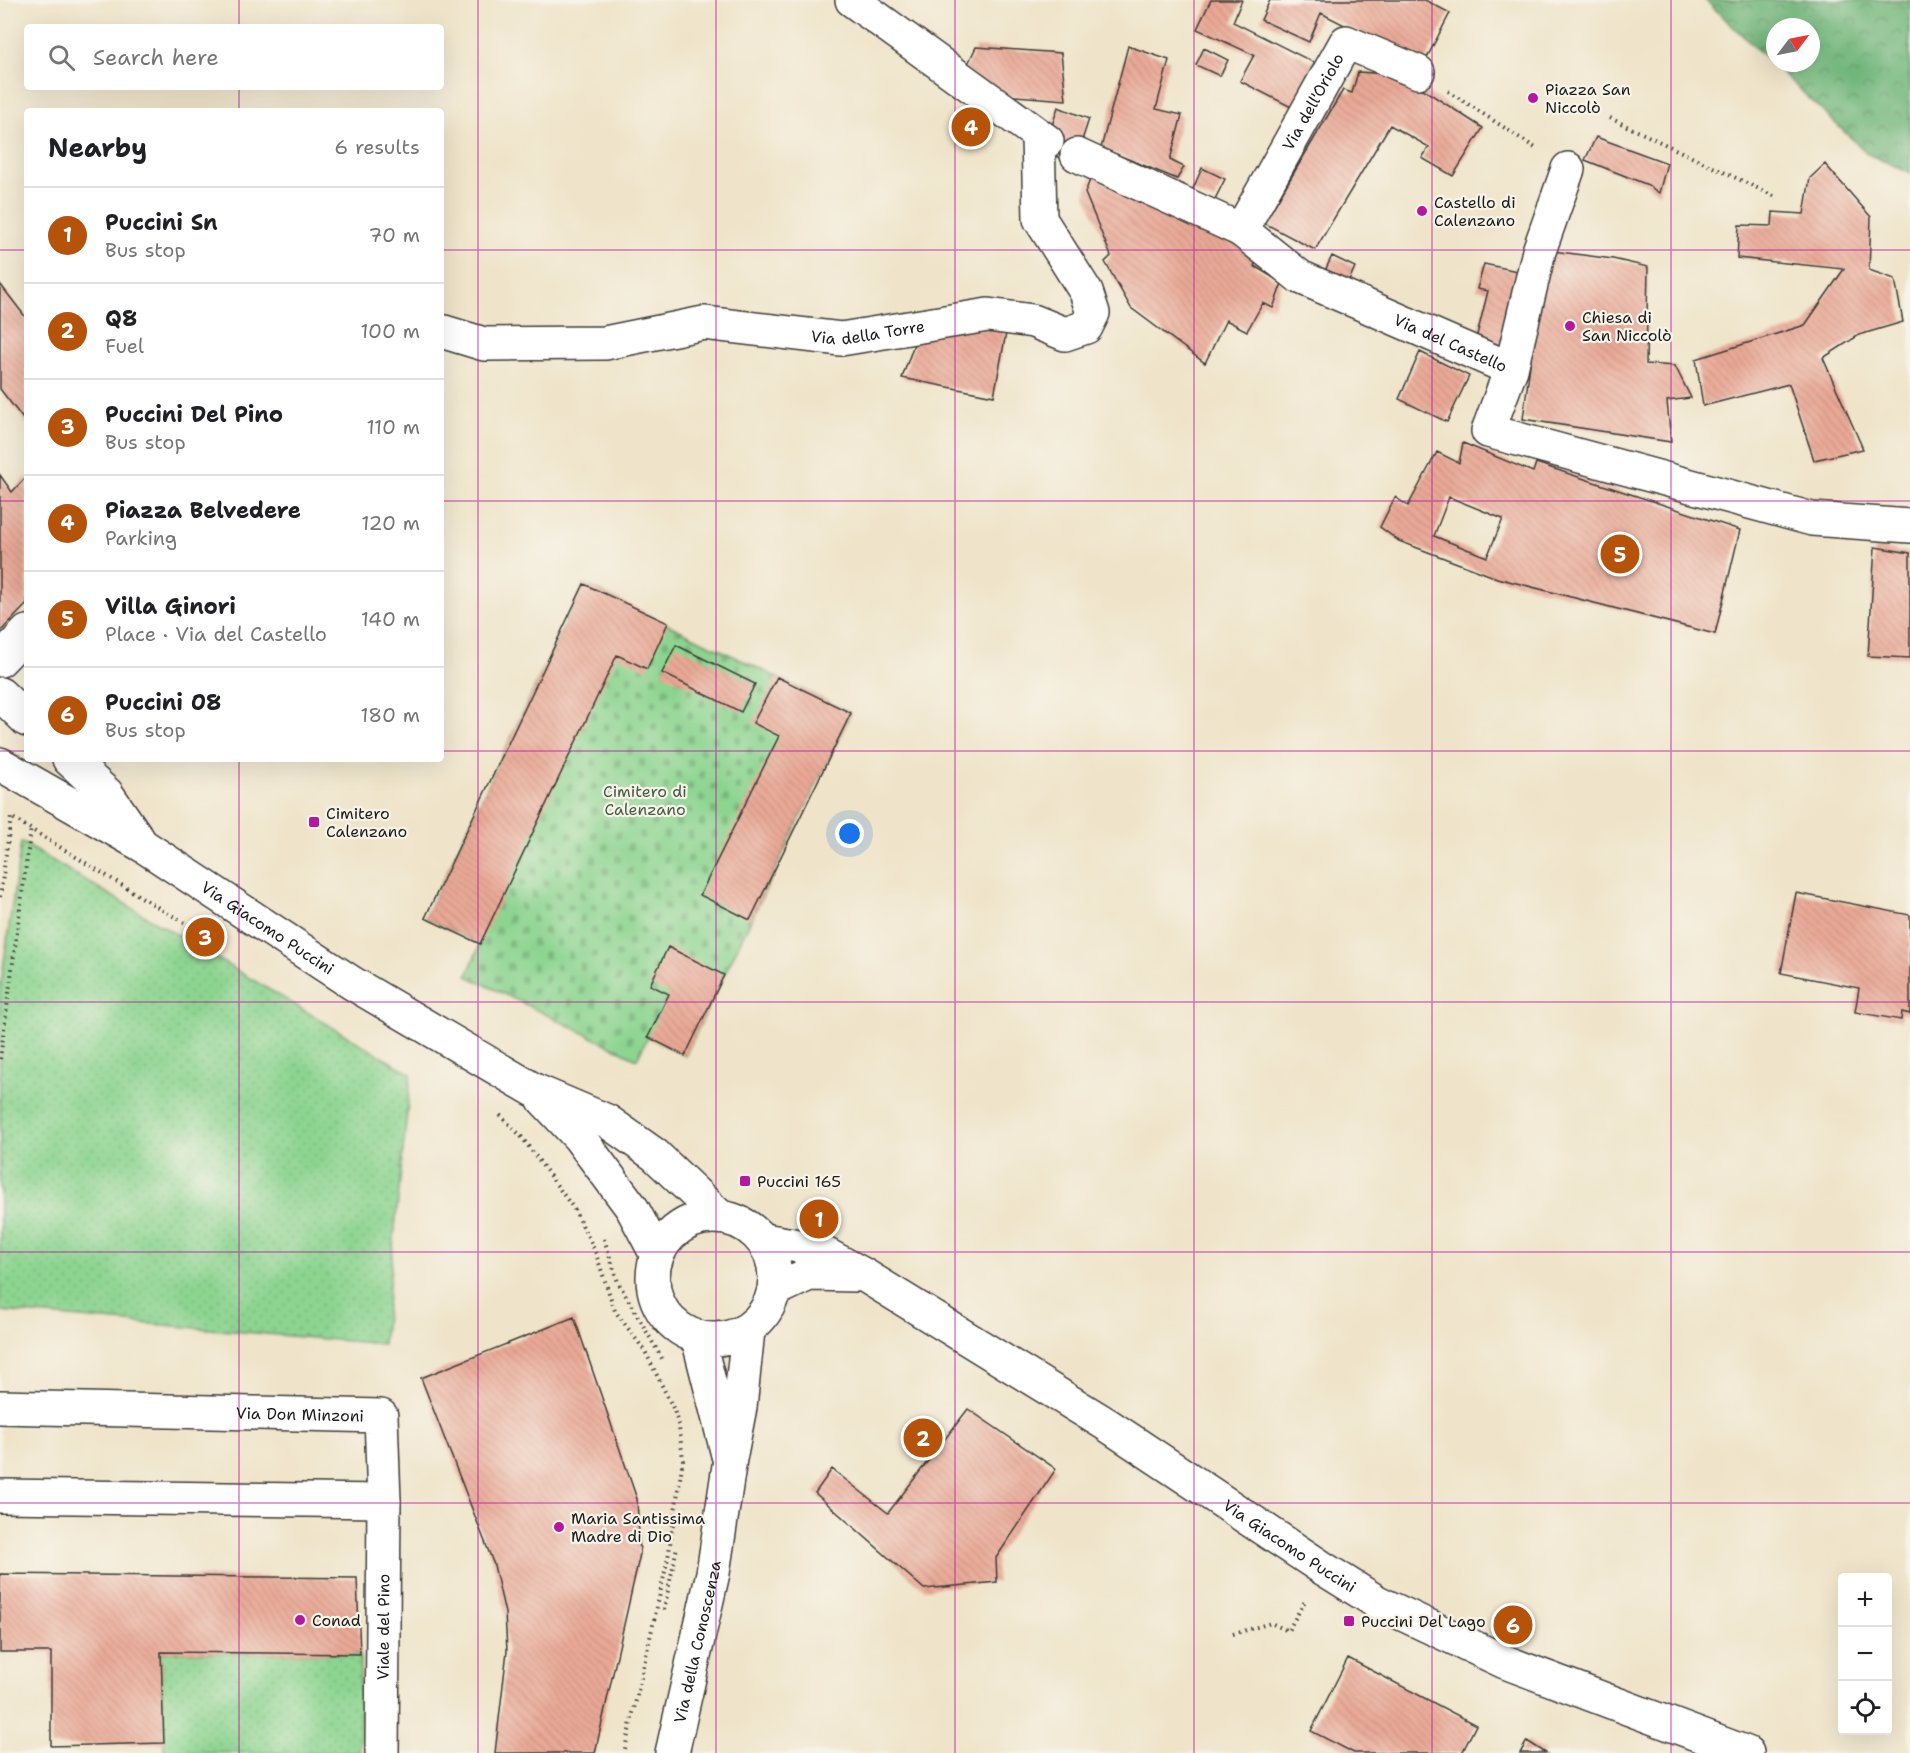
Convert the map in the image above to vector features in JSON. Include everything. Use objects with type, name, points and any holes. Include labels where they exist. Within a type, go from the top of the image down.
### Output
[{"type":"street","name":"Via della Torre","points":[[444,332],[484,344],[605,343],[704,323],[840,339],[987,315],[1033,321],[1065,334],[1086,327],[1093,314],[1086,292],[1040,219],[1043,139],[852,0]]},
{"type":"street","name":"Via dell'Oriolo","points":[[1241,230],[1346,42],[1418,72]]},
{"type":"street","name":"Via del Castello","points":[[1077,155],[1241,230],[1300,277],[1511,369],[1488,431],[1812,519],[1910,526]]},
{"type":"street","points":[[1511,369],[1539,251],[1568,169]]},
{"type":"street","points":[[0,660],[24,635]]},
{"type":"street","points":[[0,694],[24,717]]},
{"type":"street","points":[[72,762],[107,795],[142,845]]},
{"type":"street","name":"Via Giacomo Puccini","points":[[0,764],[142,845],[352,983],[534,1090],[607,1121],[655,1155],[719,1216],[743,1224],[764,1240],[816,1249],[864,1275],[1106,1424],[1377,1602],[1505,1662],[1747,1753]]},
{"type":"street","name":"Via Giacomo Puccini","points":[[534,1090],[579,1137],[632,1208],[657,1255]]},
{"type":"street","points":[[719,1216],[693,1220],[671,1234],[657,1255],[653,1281],[659,1306],[675,1326],[698,1338],[724,1340],[748,1330],[766,1313],[775,1290],[774,1264],[764,1240]]},
{"type":"street","points":[[775,1290],[809,1274],[864,1275]]},
{"type":"street","name":"Via della Conoscenza","points":[[672,1753],[713,1573],[740,1407],[748,1330]]},
{"type":"street","name":"Via della Conoscenza","points":[[698,1338],[730,1460]]},
{"type":"street","name":"Via Don Minzoni","points":[[0,1407],[381,1416],[384,1502]]},
{"type":"street","points":[[0,1496],[384,1502]]},
{"type":"street","name":"Viale del Pino","points":[[382,1753],[384,1502]]},
{"type":"path","points":[[1418,72],[1568,169]]},
{"type":"path","points":[[1610,118],[1778,198]]},
{"type":"path","points":[[0,897],[11,817],[164,911],[216,940]]},
{"type":"path","points":[[0,1059],[32,822]]},
{"type":"path","points":[[496,1112],[521,1136],[574,1209],[595,1251],[615,1311],[645,1351],[674,1410],[679,1428],[683,1459],[668,1558],[624,1753]]},
{"type":"path","points":[[604,1238],[618,1282],[665,1364]]},
{"type":"path","points":[[662,1619],[679,1538]]},
{"type":"path","points":[[1233,1634],[1271,1623],[1288,1631],[1294,1620]]},
{"type":"green space","points":[[1705,0],[1910,0],[1910,173],[1868,154],[1781,72],[1820,72],[1820,18],[1766,18],[1766,58]]},
{"type":"green space","name":"Cimitero di Calenzano","points":[[584,584],[851,713],[685,1056],[648,1037],[637,1059],[467,976],[480,944],[425,918]]},
{"type":"green space","points":[[21,842],[411,1074],[383,1344],[0,1311],[0,990]]},
{"type":"green space","points":[[161,1652],[360,1654],[360,1753],[164,1753]]},
{"type":"building","points":[[1211,0],[1242,0],[1233,22],[1321,66],[1295,109],[1240,81],[1254,55],[1197,29]]},
{"type":"building","points":[[1270,0],[1425,0],[1450,13],[1423,65],[1321,13],[1309,42],[1261,20]]},
{"type":"building","points":[[1128,46],[1169,60],[1156,109],[1182,115],[1170,160],[1184,167],[1177,179],[1101,148]]},
{"type":"building","points":[[976,47],[1061,53],[1066,100],[1001,95],[965,70]]},
{"type":"building","points":[[1204,48],[1228,60],[1220,76],[1196,65]]},
{"type":"building","points":[[1358,72],[1401,75],[1483,128],[1453,176],[1422,158],[1429,147],[1390,125],[1315,250],[1264,223],[1343,90],[1352,93]]},
{"type":"building","points":[[1058,107],[1089,119],[1074,165],[1044,150]]},
{"type":"building","points":[[1596,137],[1667,163],[1659,193],[1648,185],[1585,160]]},
{"type":"building","points":[[1825,164],[1871,217],[1869,270],[1895,279],[1903,322],[1859,335],[1823,358],[1863,449],[1814,460],[1789,384],[1703,406],[1696,359],[1805,325],[1844,269],[1737,258],[1739,225],[1772,226],[1773,212],[1804,214],[1810,178]]},
{"type":"building","points":[[1202,168],[1225,179],[1214,201],[1192,191]]},
{"type":"building","points":[[1094,169],[1260,254],[1254,266],[1282,283],[1273,308],[1263,303],[1247,331],[1226,320],[1205,363],[1131,308],[1105,262],[1111,256],[1085,193]]},
{"type":"building","points":[[1545,250],[1613,259],[1648,267],[1646,364],[1675,366],[1691,398],[1667,401],[1671,442],[1523,419]]},
{"type":"building","points":[[1332,256],[1355,267],[1346,287],[1323,275]]},
{"type":"building","points":[[1484,264],[1527,273],[1507,353],[1475,343],[1488,291],[1477,289]]},
{"type":"building","points":[[0,284],[24,315],[24,420],[0,389]]},
{"type":"building","points":[[1007,328],[994,396],[902,378],[919,330]]},
{"type":"building","points":[[1420,352],[1469,376],[1447,422],[1399,399]]},
{"type":"building","points":[[1463,443],[1533,472],[1536,463],[1740,530],[1715,634],[1497,578],[1399,541],[1380,527],[1395,497],[1408,506],[1437,452],[1459,463]],"holes":[[[1449,497],[1503,519],[1487,557],[1434,536]]]},
{"type":"building","points":[[0,475],[12,492],[24,479],[24,607],[0,632]]},
{"type":"building","points":[[1875,547],[1910,553],[1910,658],[1868,656]]},
{"type":"building","points":[[584,584],[668,623],[647,669],[617,655],[480,944],[425,918]]},
{"type":"building","points":[[676,645],[755,684],[741,712],[662,673]]},
{"type":"building","points":[[777,677],[851,713],[750,920],[700,895],[779,736],[753,723]]},
{"type":"building","points":[[1796,893],[1910,915],[1910,1014],[1902,1012],[1901,1020],[1855,1012],[1859,988],[1781,973]]},
{"type":"building","points":[[668,947],[724,975],[685,1056],[648,1037],[669,994],[650,985]]},
{"type":"building","name":"Maria Santissima Madre di Dio","points":[[574,1317],[637,1499],[640,1554],[595,1753],[495,1753],[507,1651],[505,1613],[494,1565],[421,1378]]},
{"type":"building","points":[[968,1409],[1056,1469],[996,1558],[997,1582],[924,1589],[815,1493],[832,1469],[888,1513]]},
{"type":"building","points":[[0,1574],[357,1578],[360,1654],[161,1652],[164,1743],[51,1746],[51,1652],[0,1652]]},
{"type":"building","points":[[1348,1658],[1476,1725],[1462,1753],[1354,1753],[1311,1731]]},
{"type":"building","points":[[1527,1741],[1546,1753],[1520,1753]]},
{"type":"place","name":"Piazza San Niccolò","points":[[1533,98]]},
{"type":"place","name":"Piazza Belvedere","points":[[971,127]]},
{"type":"place","name":"Castello di Calenzano","points":[[1422,211]]},
{"type":"place","name":"Chiesa di San Niccolò","points":[[1570,326]]},
{"type":"place","name":"Villa Ginori","points":[[1620,554]]},
{"type":"place","name":"Cimitero Calenzano","points":[[314,822]]},
{"type":"place","name":"Puccini Del Pino","points":[[205,937]]},
{"type":"place","name":"Puccini 165","points":[[745,1181]]},
{"type":"place","name":"Puccini Sn","points":[[819,1219]]},
{"type":"place","name":"Q8","points":[[923,1438]]},
{"type":"place","name":"Maria Santissima Madre di Dio","points":[[559,1527]]},
{"type":"place","name":"Conad","points":[[300,1620]]},
{"type":"place","name":"Puccini Del Lago","points":[[1349,1621]]},
{"type":"place","name":"Puccini 08","points":[[1513,1625]]}]
